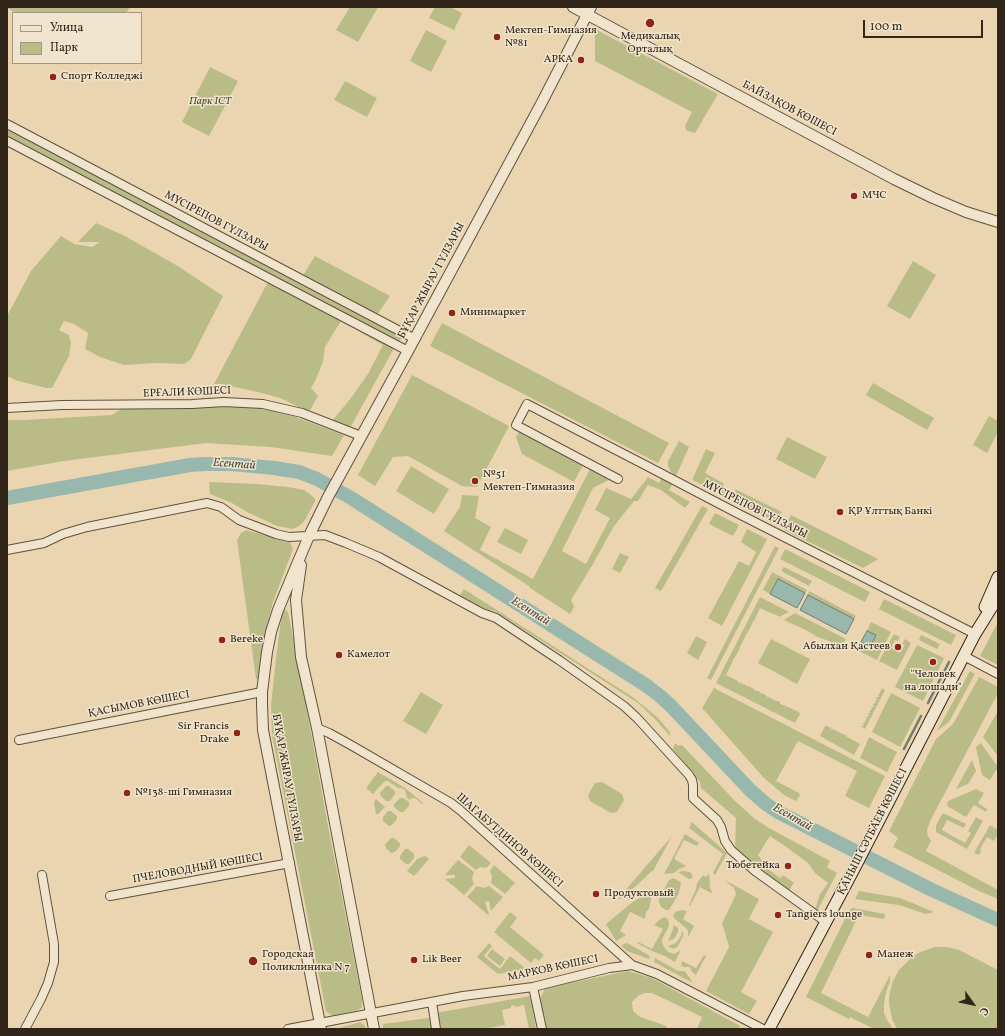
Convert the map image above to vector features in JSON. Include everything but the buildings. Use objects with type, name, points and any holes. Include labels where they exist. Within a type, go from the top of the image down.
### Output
[{"type":"main road","name":"ҚАНЫШ СӘТБАЕВ КӨШЕСІ","points":[[769,1029],[964,656],[975,634],[998,577]]},
{"type":"main road","name":"ҚАНЫШ СӘТБАЕВ КӨШЕСІ","points":[[975,634],[998,597]]},
{"type":"street","name":"БҰҚАР ЖЫРАУ ГҮЛЗАРЫ","points":[[321,1026],[264,730],[262,692],[271,632],[283,596],[328,497],[541,104],[575,37],[582,9]]},
{"type":"street","name":"БАЙЗАҚОВ КӨШЕСІ","points":[[582,9],[901,182],[966,212],[998,222]]},
{"type":"street","name":"МҮСІРЕПОВ ГҮЛЗАРЫ","points":[[7,124],[415,338]]},
{"type":"street","points":[[7,141],[408,351]]},
{"type":"street","points":[[62,170],[69,157]]},
{"type":"street","points":[[98,188],[105,176]]},
{"type":"street","points":[[247,267],[254,254]]},
{"type":"street","points":[[314,302],[321,289]]},
{"type":"street","name":"ЕРҒАЛИ КӨШЕСІ","points":[[7,408],[62,405],[192,404],[224,402],[263,404],[302,413],[361,436]]},
{"type":"street","name":"МҮСІРЕПОВ ГҮЛЗАРЫ","points":[[618,479],[516,425],[527,404],[975,634]]},
{"type":"street","points":[[7,550],[44,543],[63,534],[87,526],[207,503],[220,507],[239,520],[276,534],[289,537],[325,535],[379,557],[482,613],[496,618],[560,660],[617,701],[637,718],[689,775],[693,784],[693,798],[717,820],[721,827],[725,841],[731,850],[755,871],[826,922]]},
{"type":"street","name":"БҰҚАР ЖЫРАУ ГҮЛЗАРЫ","points":[[309,536],[300,568],[296,600],[301,657],[374,1029]]},
{"type":"street","points":[[283,596],[296,600]]},
{"type":"street","points":[[964,656],[998,674]]},
{"type":"street","name":"ҚАСЫМОВ КӨШЕСІ","points":[[19,740],[262,692]]},
{"type":"street","name":"ШАГАБУТДИНОВ КӨШЕСІ","points":[[316,728],[329,733],[451,803],[632,965]]},
{"type":"street","name":"ПЧЕЛОВОДНЫЙ КӨШЕСІ","points":[[110,896],[290,863]]},
{"type":"street","points":[[25,1029],[48,983],[54,962],[54,944],[42,875]]},
{"type":"street","name":"МАРКОВ КӨШЕСІ","points":[[288,1029],[321,1026],[371,1014],[463,996],[533,987],[609,968],[632,965],[657,974],[764,1029]]},
{"type":"street","points":[[533,987],[542,1029]]},
{"type":"street","points":[[432,1002],[436,1029]]},
{"type":"green space","points":[[130,7],[127,12],[14,12],[7,8]]},
{"type":"green space","points":[[350,7],[378,7],[358,42],[336,30]]},
{"type":"green space","points":[[435,7],[450,7],[462,13],[454,30],[429,18]]},
{"type":"green space","points":[[595,29],[718,94],[695,133],[686,130],[685,126],[692,112],[595,61]]},
{"type":"green space","points":[[426,30],[447,41],[431,72],[410,61]]},
{"type":"green space","name":"Парк ICT","points":[[210,67],[238,81],[209,136],[182,122]]},
{"type":"green space","points":[[345,81],[377,98],[367,117],[334,100]]},
{"type":"green space","points":[[7,124],[301,279],[315,256],[390,296],[375,318],[404,333],[397,346],[7,141]]},
{"type":"green space","points":[[96,223],[123,235],[176,265],[223,296],[191,359],[184,364],[157,363],[124,365],[100,357],[85,349],[88,333],[74,324],[64,321],[59,330],[69,335],[71,343],[69,356],[52,388],[46,388],[18,381],[7,376],[7,316],[31,271],[61,236],[74,244],[92,247],[100,242],[78,242]]},
{"type":"green space","points":[[913,261],[936,275],[910,319],[887,306]]},
{"type":"green space","points":[[268,282],[393,347],[393,350],[350,428],[332,421],[368,374],[383,345],[341,321],[325,347],[323,362],[311,388],[318,396],[310,410],[301,408],[280,398],[258,392],[221,384],[214,384]]},
{"type":"green space","points":[[442,323],[669,443],[658,463],[430,346]]},
{"type":"green space","points":[[412,375],[509,426],[477,487],[462,486],[408,456],[393,457],[375,486],[358,475]]},
{"type":"green space","points":[[873,383],[934,418],[927,430],[866,395]]},
{"type":"green space","points":[[263,404],[344,435],[332,456],[271,447],[206,443],[64,461],[7,471],[7,420],[112,415],[122,408]]},
{"type":"green space","points":[[989,416],[998,421],[998,432],[987,453],[973,445]]},
{"type":"green space","points":[[519,431],[583,465],[574,482],[522,454],[516,437]]},
{"type":"green space","points":[[787,437],[827,457],[815,479],[776,459]]},
{"type":"green space","points":[[679,441],[689,447],[676,476],[671,472],[668,466],[668,461]]},
{"type":"green space","points":[[706,449],[715,453],[705,473],[723,483],[727,496],[692,480]]},
{"type":"green space","points":[[411,466],[449,489],[434,514],[396,491]]},
{"type":"green space","points":[[590,469],[611,479],[593,488],[562,551],[586,564],[610,518],[595,510],[606,488],[631,499],[648,477],[659,483],[662,478],[673,483],[669,490],[690,502],[685,508],[661,490],[648,485],[638,501],[634,501],[614,526],[571,600],[574,607],[570,614],[444,531],[460,507],[462,495],[479,496],[475,518],[491,527],[480,550],[533,579]]},
{"type":"green space","points":[[209,482],[288,487],[304,490],[315,499],[315,501],[305,520],[293,529],[277,526],[232,503],[210,494]]},
{"type":"green space","points":[[735,489],[782,512],[774,521],[738,504]]},
{"type":"green space","points":[[702,506],[708,509],[661,591],[655,588]]},
{"type":"green space","points":[[715,513],[739,525],[733,536],[709,524]]},
{"type":"green space","points":[[791,515],[878,559],[863,568],[784,530]]},
{"type":"green space","points":[[505,528],[528,540],[521,554],[497,542]]},
{"type":"green space","points":[[747,529],[767,539],[722,626],[708,618],[739,561],[749,566],[756,552],[741,542]]},
{"type":"green space","points":[[246,530],[290,542],[293,549],[273,602],[262,646],[258,679],[256,679],[237,540],[241,533]]},
{"type":"green space","points":[[775,546],[779,548],[711,680],[707,678]]},
{"type":"green space","points":[[785,549],[870,592],[865,602],[780,559]]},
{"type":"green space","points":[[620,553],[629,557],[620,573],[612,569]]},
{"type":"green space","points":[[784,567],[812,581],[809,586],[781,571]]},
{"type":"green space","points":[[772,572],[807,590],[805,593],[778,579],[770,594],[763,590]]},
{"type":"green space","points":[[464,589],[634,698],[658,718],[670,732],[670,736],[638,703],[495,611],[485,609],[460,595]]},
{"type":"green space","points":[[809,591],[856,616],[854,619],[808,595]]},
{"type":"green space","points":[[760,597],[789,612],[779,617],[760,608],[726,675],[738,681],[738,683],[743,683],[743,685],[745,684],[761,694],[762,693],[767,697],[780,702],[780,704],[800,713],[795,723],[716,683]]},
{"type":"green space","points":[[884,599],[956,635],[951,645],[879,609]]},
{"type":"green space","points":[[285,609],[288,612],[362,999],[362,1007],[358,1010],[336,1015],[331,1015],[326,1011],[272,735],[271,705],[282,611]]},
{"type":"green space","points":[[795,613],[846,639],[841,649],[829,641],[815,636],[815,634],[814,635],[784,620]]},
{"type":"green space","points":[[871,622],[891,632],[877,660],[857,650],[861,642],[870,647],[876,635],[867,631]]},
{"type":"green space","points":[[998,622],[998,665],[980,656]]},
{"type":"green space","points":[[894,634],[900,637],[898,641],[895,640],[891,648],[900,653],[905,645],[902,644],[905,639],[911,643],[897,670],[879,661]]},
{"type":"green space","points":[[921,635],[940,644],[937,649],[919,640]]},
{"type":"green space","points":[[696,636],[707,642],[698,660],[687,653]]},
{"type":"green space","points":[[771,639],[810,659],[797,684],[758,663]]},
{"type":"green space","points":[[917,645],[944,658],[923,701],[895,687]]},
{"type":"green space","points":[[970,671],[975,674],[949,722],[937,731]]},
{"type":"green space","points":[[979,677],[998,687],[998,693],[930,821],[927,831],[931,841],[926,851],[998,890],[998,899],[979,891],[893,847],[898,838],[889,831],[936,739],[953,724]]},
{"type":"green space","points":[[714,688],[885,776],[869,808],[845,796],[857,771],[798,741],[776,781],[799,793],[800,796],[796,801],[784,795],[764,778],[702,708]]},
{"type":"green space","points":[[881,688],[885,690],[865,729],[861,726],[864,726],[863,723],[866,722],[866,717],[869,716],[868,713],[872,710],[871,707],[874,707],[873,704],[876,703],[876,697],[879,697],[878,694],[880,694],[880,691],[882,690]]},
{"type":"green space","points":[[421,692],[443,705],[426,734],[403,721]]},
{"type":"green space","points":[[891,693],[920,708],[900,747],[872,732]]},
{"type":"green space","points":[[998,711],[998,756],[983,737]]},
{"type":"green space","points":[[825,726],[828,726],[829,728],[831,727],[831,729],[846,735],[860,744],[854,755],[820,736]]},
{"type":"green space","points":[[869,737],[897,752],[887,772],[860,758]]},
{"type":"green space","points":[[675,743],[679,746],[682,745],[735,801],[755,819],[830,861],[827,867],[837,873],[817,911],[815,909],[820,894],[828,883],[816,874],[808,863],[770,836],[758,855],[768,869],[780,878],[783,875],[794,883],[788,892],[757,869],[735,848],[736,818],[701,788],[700,782],[673,749]]},
{"type":"green space","points":[[981,743],[998,765],[998,771],[996,770],[990,780],[982,775],[976,747]]},
{"type":"green space","points":[[972,760],[976,771],[968,784],[956,789]]},
{"type":"green space","points":[[378,772],[405,788],[423,803],[422,804],[415,798],[411,798],[410,800],[407,798],[405,790],[398,788],[388,781],[385,781],[373,794],[366,788]]},
{"type":"green space","points":[[602,782],[622,794],[624,800],[617,812],[611,813],[590,801],[588,795],[595,783]]},
{"type":"green space","points":[[386,786],[389,786],[395,791],[395,794],[390,801],[386,801],[380,793]]},
{"type":"green space","points":[[976,789],[984,793],[978,803],[987,809],[986,812],[974,805],[966,817],[947,806],[948,801]]},
{"type":"green space","points":[[400,798],[403,798],[409,802],[409,806],[403,812],[400,812],[394,807],[394,804]]},
{"type":"green space","points":[[376,799],[385,807],[378,814],[376,814],[374,802]]},
{"type":"green space","points":[[388,811],[391,811],[397,816],[397,819],[392,825],[389,826],[383,821],[383,817]]},
{"type":"green space","points":[[943,813],[966,824],[964,828],[947,820],[942,830],[965,843],[971,833],[968,831],[976,817],[983,821],[967,849],[936,832],[936,825]]},
{"type":"green space","points":[[692,822],[727,853],[715,875],[713,873],[723,854],[689,828]]},
{"type":"green space","points":[[990,825],[998,830],[998,836],[994,841],[987,837],[980,849],[981,851],[979,855],[974,853]]},
{"type":"green space","points":[[685,834],[699,843],[697,846],[684,840],[674,859],[686,866],[674,873],[664,874]]},
{"type":"green space","points":[[672,836],[653,871],[624,897],[617,900]]},
{"type":"green space","points":[[391,838],[394,838],[400,843],[400,846],[395,852],[391,853],[385,845]]},
{"type":"green space","points":[[469,845],[491,863],[486,868],[480,867],[476,870],[460,857]]},
{"type":"green space","points":[[405,849],[408,849],[414,854],[414,858],[409,864],[406,864],[400,859],[400,856]]},
{"type":"green space","points":[[425,856],[429,859],[414,876],[407,871],[417,859]]},
{"type":"green space","points":[[458,860],[474,872],[472,878],[474,884],[464,895],[445,879],[455,878],[455,875],[445,875]]},
{"type":"green space","points":[[494,865],[515,883],[505,894],[491,883],[492,877],[490,871]]},
{"type":"green space","points":[[684,871],[691,873],[693,878],[689,879],[678,872]]},
{"type":"green space","points":[[709,873],[710,888],[713,894],[700,887],[690,906],[689,905],[697,883],[703,875],[706,877]]},
{"type":"green space","points":[[673,878],[681,882],[679,893],[669,910],[666,910],[661,907],[659,899],[669,880]]},
{"type":"green space","points":[[723,879],[759,899],[749,919],[773,932],[741,992],[757,1001],[749,1014],[706,991],[729,947],[722,923],[736,894],[734,888]]},
{"type":"green space","points":[[477,886],[484,888],[489,886],[503,897],[491,911],[489,901],[485,902],[488,915],[467,897]]},
{"type":"green space","points":[[648,890],[653,893],[645,919],[630,912],[620,931],[626,935],[616,941],[606,924],[630,904],[644,895]]},
{"type":"green space","points":[[859,891],[900,898],[934,912],[926,914],[899,905],[855,899]]},
{"type":"green space","points":[[852,908],[885,914],[884,919],[859,915],[821,993],[868,1017],[890,975],[890,982],[886,992],[884,1004],[884,1013],[893,1029],[874,1029],[850,1017],[849,1019],[806,997],[849,911]]},
{"type":"green space","points":[[682,910],[687,911],[683,919],[694,926],[688,937],[688,931],[686,928],[673,916],[675,912]]},
{"type":"green space","points":[[510,912],[517,918],[510,927],[544,955],[539,961],[535,958],[531,963],[494,932]]},
{"type":"green space","points":[[664,917],[668,919],[669,923],[662,939],[664,947],[668,952],[675,954],[681,949],[675,962],[637,943],[638,942],[652,949],[663,929],[654,925]]},
{"type":"green space","points":[[673,925],[678,928],[678,932],[674,939],[668,941],[673,929]]},
{"type":"green space","points":[[682,931],[683,936],[678,946],[674,949],[669,947],[668,946],[676,943],[681,936]]},
{"type":"green space","points":[[489,943],[492,946],[484,956],[500,969],[510,956],[526,969],[498,974],[477,957]]},
{"type":"green space","points":[[627,943],[650,956],[649,959],[627,951],[621,945]]},
{"type":"green space","points":[[935,947],[947,947],[959,950],[998,970],[998,1029],[897,1029],[892,1019],[889,1004],[892,983],[899,970],[912,957],[918,953]]},
{"type":"green space","points":[[492,949],[505,959],[500,966],[487,956]]},
{"type":"green space","points":[[704,955],[706,956],[696,975],[692,972],[690,967],[684,967],[681,965],[682,961],[696,968]]},
{"type":"green space","points":[[655,958],[678,971],[685,971],[693,983],[654,962]]},
{"type":"green space","points":[[628,971],[652,978],[740,1026],[738,1029],[697,1029],[702,1017],[652,993],[645,993],[639,995],[632,1002],[633,1011],[640,1017],[666,1026],[668,1029],[546,1029],[540,999],[545,988]]},
{"type":"green space","points":[[530,996],[536,1029],[529,1029],[524,1005],[515,1007],[515,1005],[511,1006],[511,1008],[502,1010],[505,1025],[483,1029],[439,1029],[436,1013]]},
{"type":"green space","points":[[429,1018],[432,1029],[383,1029],[383,1024]]},
{"type":"green space","points":[[360,1022],[365,1026],[365,1029],[336,1029]]},
{"type":"water","points":[[778,579],[805,593],[797,608],[770,594]]},
{"type":"water","points":[[808,595],[854,619],[846,634],[800,610]]},
{"type":"water","points":[[867,631],[876,635],[870,647],[861,642]]},
{"type":"waterway","name":"Есентай","points":[[7,498],[190,465],[205,464],[231,464],[274,468],[299,472],[317,479],[351,498],[647,686],[671,706],[750,790],[778,812],[930,889],[998,920]]},
{"type":"waterway","points":[[928,703],[949,662]]},
{"type":"waterway","points":[[904,749],[921,716]]},
{"type":"place","name":"Медикалық Орталық","points":[[650,23]]},
{"type":"place","name":"Мектеп-Гимназия №81","points":[[497,37]]},
{"type":"place","name":"АРКА","points":[[581,60]]},
{"type":"place","name":"Спорт Колледжі","points":[[53,77]]},
{"type":"place","name":"МЧС","points":[[854,196]]},
{"type":"place","name":"Минимаркет","points":[[452,313]]},
{"type":"place","name":"№51 Мектеп-Гимназия","points":[[475,481]]},
{"type":"place","name":"ҚР Ұлттық Банкі","points":[[840,512]]},
{"type":"place","name":"Bereke","points":[[222,640]]},
{"type":"place","name":"Абылхан Қастеев","points":[[898,647]]},
{"type":"place","name":"Камелот","points":[[339,655]]},
{"type":"place","name":"\"Человек на лошади\"","points":[[933,662]]},
{"type":"place","name":"Sir Francis Drake","points":[[237,733]]},
{"type":"place","name":"№138-ші Гимназия","points":[[127,793]]},
{"type":"place","name":"Тюбетейка","points":[[788,866]]},
{"type":"place","name":"Продуктовый","points":[[596,894]]},
{"type":"place","name":"Tangiers lounge","points":[[778,915]]},
{"type":"place","name":"Манеж","points":[[869,955]]},
{"type":"place","name":"Lik Beer","points":[[414,960]]},
{"type":"place","name":"Городская Поликлиника N 7","points":[[253,961]]}]
